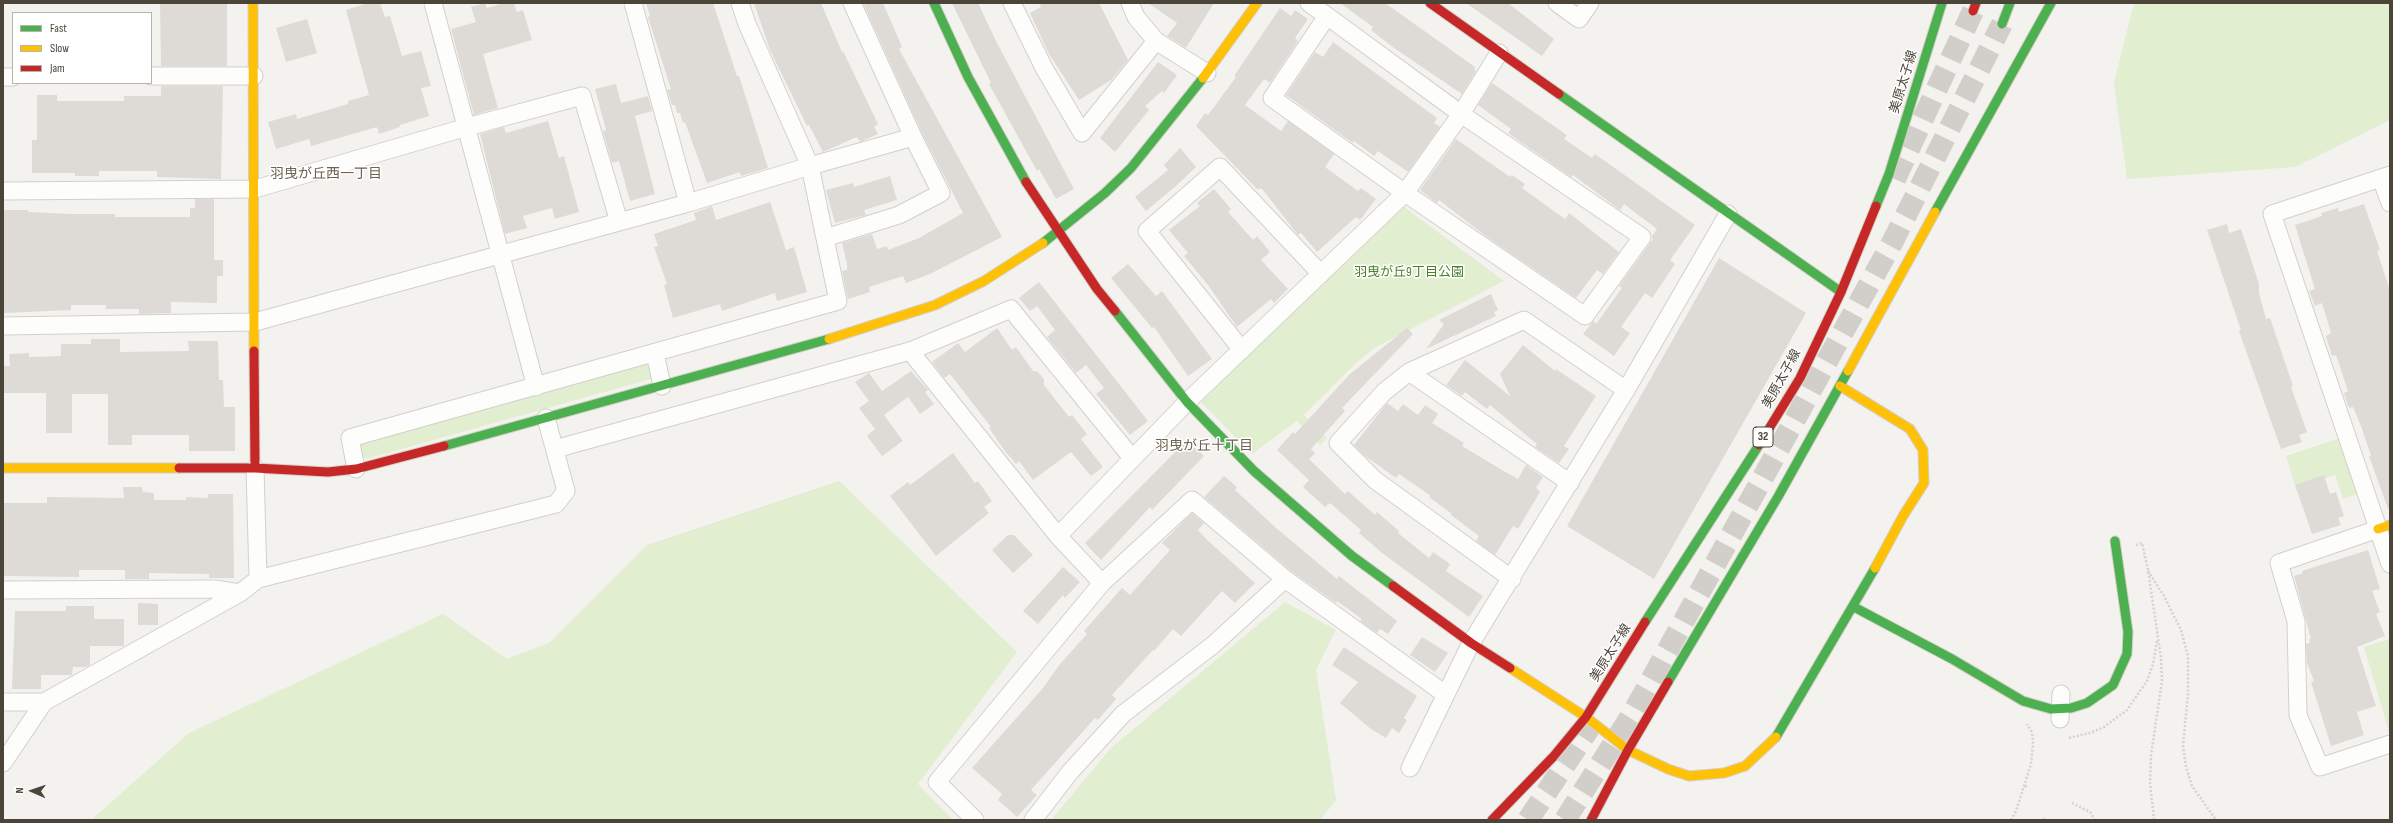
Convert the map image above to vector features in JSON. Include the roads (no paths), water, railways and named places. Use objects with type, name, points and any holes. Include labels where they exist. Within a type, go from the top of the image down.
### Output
[{"type":"main road","points":[[253,3],[255,189],[254,468]]},
{"type":"main road","points":[[934,3],[968,77],[1033,195],[1097,289],[1187,402],[1254,471],[1301,514],[1352,556],[1471,643],[1586,717],[1628,750],[1668,769],[1689,776],[1724,773],[1745,766],[1774,740],[1854,607],[1903,516],[1924,483],[1923,450],[1910,429],[1840,386]]},
{"type":"main road","points":[[3,468],[254,468],[328,472],[356,469],[395,460],[869,328],[935,305],[984,281],[1058,232],[1105,193],[1131,168],[1207,73],[1257,3]]},
{"type":"main road","points":[[1430,3],[1840,292]]},
{"type":"main road","name":"美原太子線","points":[[1492,820],[1553,757],[1586,717],[1670,583],[1719,509],[1800,378],[1840,292],[1889,174],[1942,3]]},
{"type":"main road","points":[[2002,24],[2010,3]]},
{"type":"main road","points":[[1591,820],[1628,750],[1779,495],[2051,3]]},
{"type":"main road","points":[[1854,607],[1952,659],[2024,701],[2051,709],[2060,707],[2071,708],[2087,702],[2104,692],[2112,685],[2127,654],[2128,632],[2115,545]]},
{"type":"street","points":[[633,3],[688,203]]},
{"type":"street","points":[[356,469],[350,438],[838,301],[810,166],[747,24],[740,3]]},
{"type":"street","points":[[824,238],[900,215],[941,193],[913,137],[852,3]]},
{"type":"street","points":[[1012,3],[1044,68],[1082,133],[1156,41]]},
{"type":"street","points":[[1130,3],[1136,17],[1156,41],[1207,73]]},
{"type":"street","points":[[1309,3],[1327,16],[1461,114],[1642,237],[1585,316],[1405,193],[1272,98],[1327,16]]},
{"type":"street","points":[[1557,3],[1579,19],[1590,3]]},
{"type":"street","points":[[435,4],[500,255],[536,386]]},
{"type":"street","points":[[1058,536],[1187,402],[1405,193],[1461,114],[1500,53]]},
{"type":"street","points":[[152,76],[254,76]]},
{"type":"street","points":[[3,191],[255,189],[467,127],[582,96],[619,222]]},
{"type":"street","points":[[3,326],[255,322],[688,203],[913,137]]},
{"type":"street","points":[[1242,350],[1147,231],[1220,167],[1321,274]]},
{"type":"street","points":[[2390,203],[2386,177],[2272,214],[2384,527],[2390,564]]},
{"type":"street","points":[[1410,768],[1471,643],[1512,579],[1626,390],[1728,214]]},
{"type":"street","points":[[555,448],[910,351],[1011,309],[1132,458]]},
{"type":"street","points":[[1512,579],[1375,480],[1338,443],[1384,392],[1409,372],[1524,320],[1626,390]]},
{"type":"street","points":[[910,351],[1058,536],[1102,583]]},
{"type":"street","points":[[655,353],[662,386]]},
{"type":"street","points":[[1409,372],[1570,483]]},
{"type":"street","points":[[3,763],[44,702],[240,593],[258,579],[556,504],[566,491],[546,418]]},
{"type":"street","points":[[254,468],[258,579]]},
{"type":"street","points":[[975,820],[938,782],[1102,583],[1192,500],[1286,579],[1445,694]]},
{"type":"street","points":[[2384,527],[2279,563],[2296,621],[2298,715],[2320,767],[2390,744]]},
{"type":"street","points":[[1033,820],[1070,772],[1123,714],[1213,645],[1286,579]]},
{"type":"street","points":[[3,590],[215,589],[240,593]]},
{"type":"street","points":[[3,702],[44,702]]},
{"type":"tunnel","points":[[1895,179],[1973,11]]},
{"type":"tunnel","points":[[1565,820],[1633,713],[1893,241],[2002,24]]},
{"type":"tunnel","points":[[1528,820],[1596,718]]},
{"type":"district","name":"羽曳が丘西一丁目","points":[[326,174]]},
{"type":"district","name":"羽曳が丘十丁目","points":[[1204,446]]},
{"type":"park label","name":"羽曳が丘9丁目公園","points":[[1409,273]]}]
